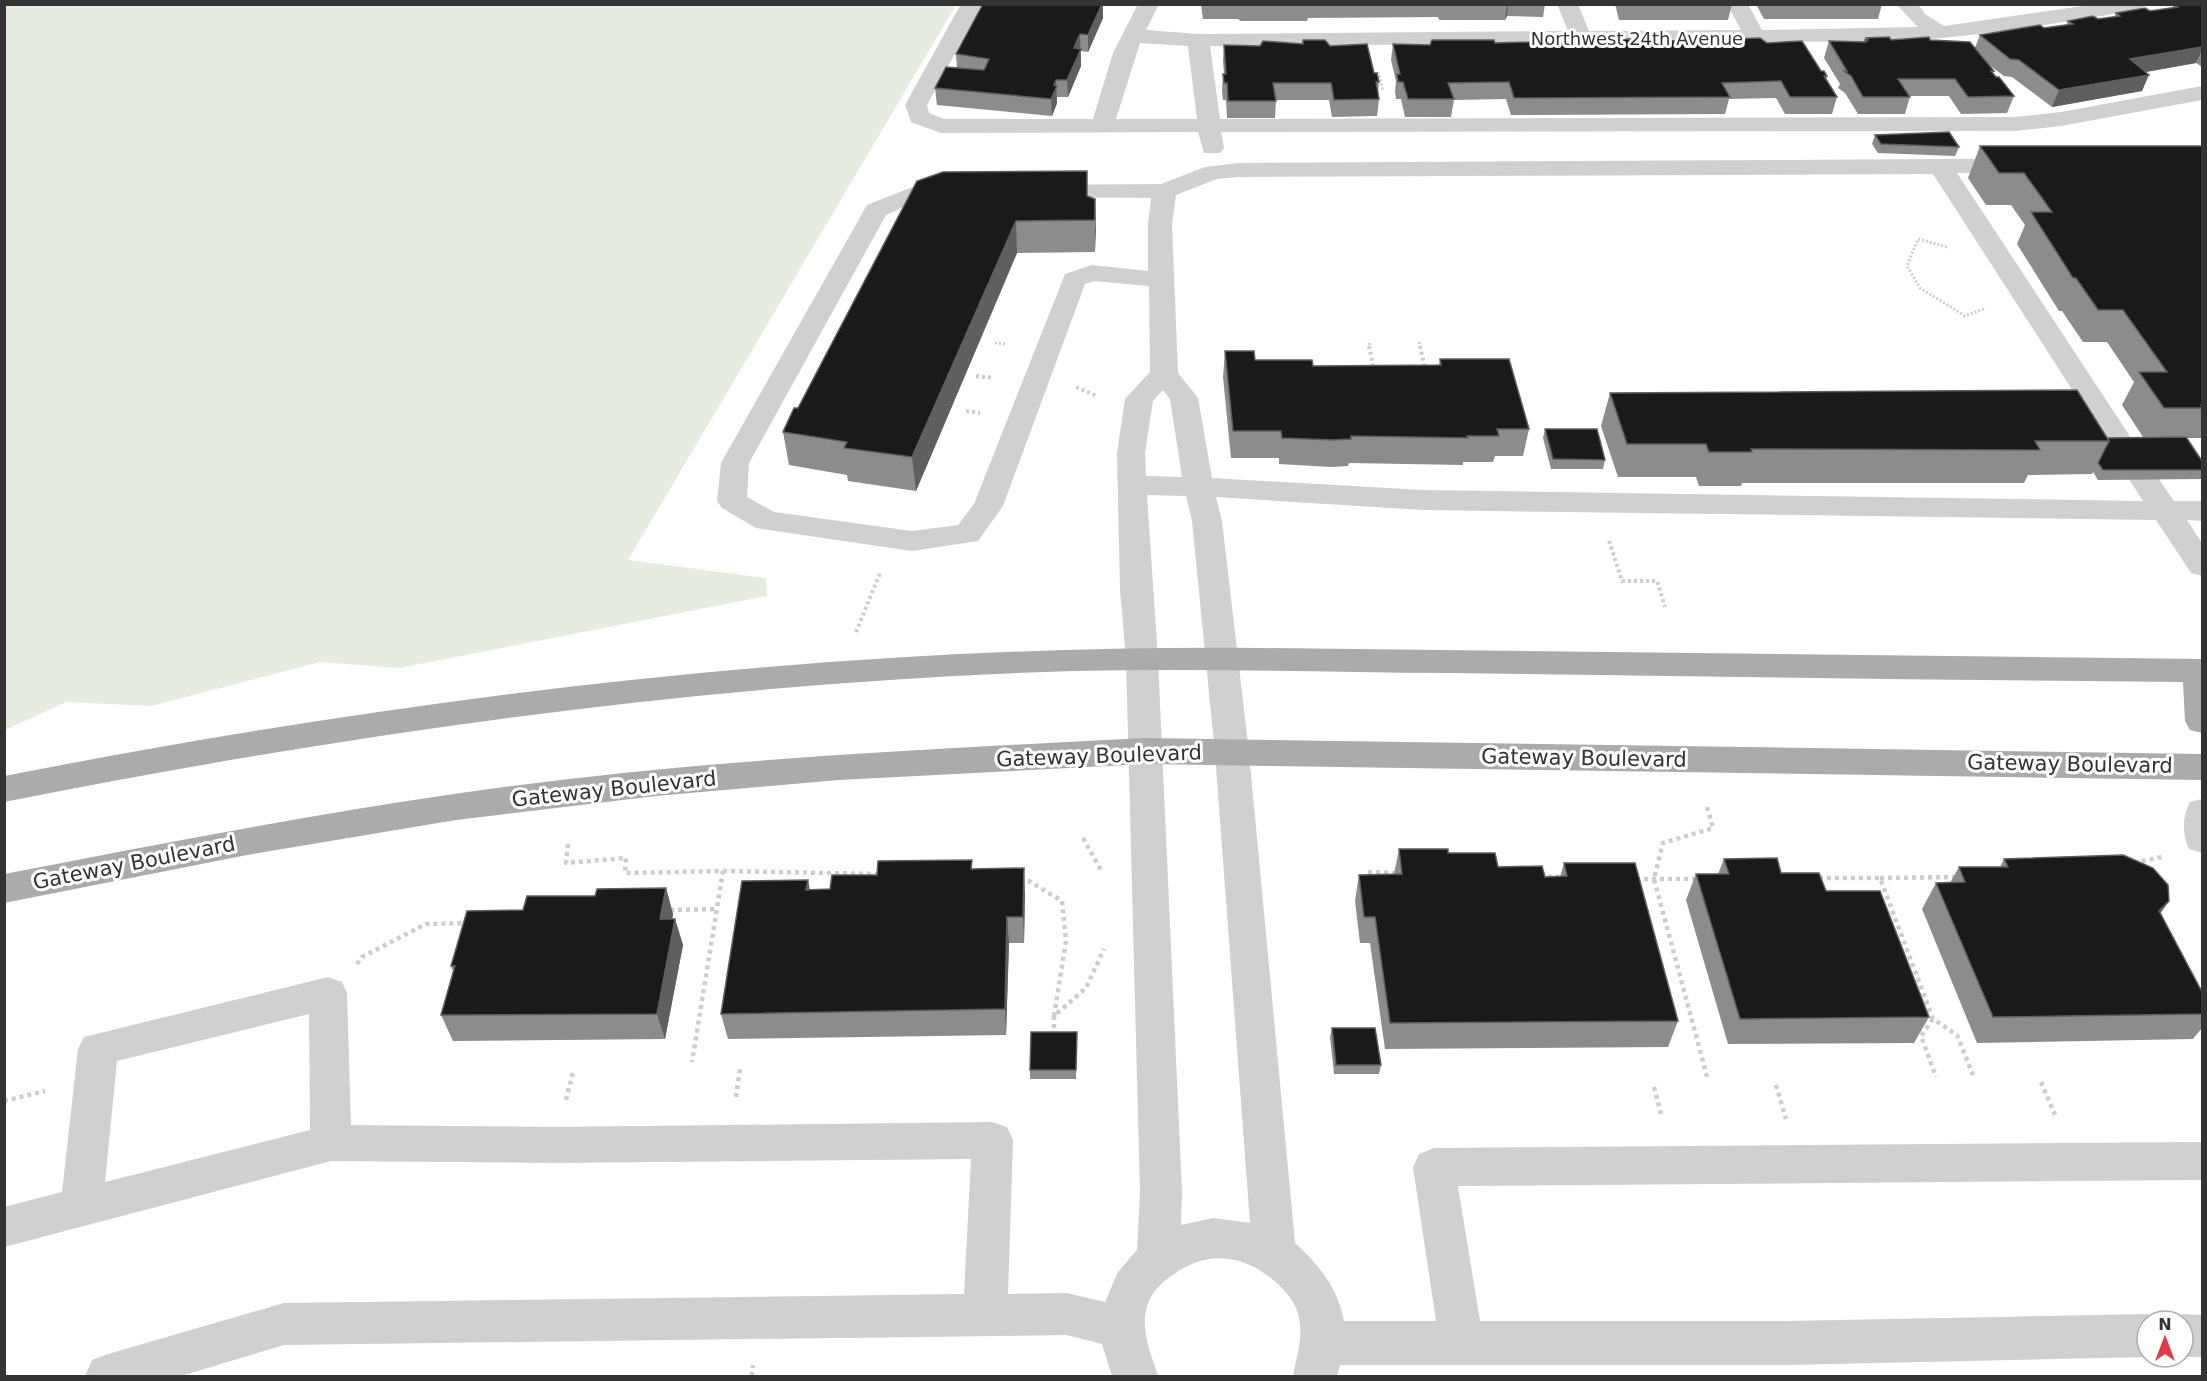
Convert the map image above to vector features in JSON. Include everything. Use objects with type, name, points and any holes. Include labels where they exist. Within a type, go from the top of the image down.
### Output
[{"type":"main road","points":[[4,789],[244,743],[555,699],[732,680],[920,667],[1142,659],[2201,671],[2202,721]]},
{"type":"main road","name":"Gateway Boulevard","points":[[4,889],[247,841],[456,807],[557,794],[840,767],[1146,752],[2202,766]]},
{"type":"street","points":[[972,4],[916,105],[919,117],[941,126],[2016,124],[2061,119],[2202,93]]},
{"type":"street","points":[[1102,126],[1123,57],[1149,4]]},
{"type":"street","points":[[1567,4],[1582,38]]},
{"type":"street","points":[[1737,4],[1756,37]]},
{"type":"street","points":[[1906,4],[1918,18],[1941,33]]},
{"type":"street","name":"Northwest 24th Avenue","points":[[1133,36],[1198,40],[1756,37],[1941,33],[2138,4]]},
{"type":"street","points":[[1198,40],[1213,172]]},
{"type":"street","points":[[1940,166],[2122,447]]},
{"type":"street","points":[[1018,190],[1164,191],[1213,172],[2042,166]]},
{"type":"street","points":[[972,191],[920,191],[876,210],[735,463],[732,501],[767,521],[912,541],[967,534],[988,506],[1074,279],[1092,273],[1163,280]]},
{"type":"street","points":[[1164,191],[1160,224],[1164,374],[1184,398],[1198,486],[1207,521],[1232,753],[1274,1252]]},
{"type":"street","points":[[1158,1257],[1161,1192],[1146,752],[1131,453],[1138,399],[1164,374]]},
{"type":"street","points":[[2144,479],[2202,566]]},
{"type":"street","points":[[1131,485],[1198,486],[1423,500],[2202,511]]},
{"type":"street","points":[[2202,812],[2202,839]]},
{"type":"street","points":[[82,1207],[98,1049],[328,993],[331,1143]]},
{"type":"street","points":[[4,1227],[331,1143],[554,1145],[992,1140],[985,1315]]},
{"type":"street","points":[[1461,1342],[1434,1167],[2202,1161]]},
{"type":"street","points":[[1136,1377],[1129,1366],[1122,1328],[1126,1301],[1139,1276],[1158,1257],[1184,1243],[1214,1236],[1245,1239],[1274,1252],[1295,1269],[1312,1290],[1321,1316],[1320,1360],[1461,1342],[1788,1343],[2135,1336]]},
{"type":"street","points":[[110,1376],[284,1324],[1067,1314],[1122,1328]]},
{"type":"path","points":[[1376,64],[1383,93]]},
{"type":"path","points":[[1958,247],[1918,239],[1907,266],[1920,288],[1965,316],[1983,308],[1991,308]]},
{"type":"path","points":[[1419,342],[1426,373]]},
{"type":"path","points":[[1369,343],[1376,377]]},
{"type":"path","points":[[1069,387],[1103,397]]},
{"type":"path","points":[[1606,530],[1622,581],[1657,581],[1665,607]]},
{"type":"path","points":[[856,632],[881,568]]},
{"type":"path","points":[[1707,807],[1713,828],[1663,843],[1654,879],[1708,1080]]},
{"type":"path","points":[[1083,838],[1107,881]]},
{"type":"path","points":[[568,844],[566,863],[626,858],[625,873],[723,871],[890,874]]},
{"type":"path","points":[[2132,864],[2167,856]]},
{"type":"path","points":[[692,1062],[723,871]]},
{"type":"path","points":[[1368,872],[1404,873]]},
{"type":"path","points":[[1535,876],[1570,877]]},
{"type":"path","points":[[1809,878],[1960,877]]},
{"type":"path","points":[[1009,878],[1029,881],[1062,901],[1066,941],[1059,972],[1054,1016],[1054,1041]]},
{"type":"path","points":[[1630,879],[1702,879]]},
{"type":"path","points":[[1880,879],[1933,1019],[1957,1035],[1973,1075]]},
{"type":"path","points":[[660,910],[717,909]]},
{"type":"path","points":[[362,957],[426,924],[472,923]]},
{"type":"path","points":[[1054,1016],[1082,994],[1095,978],[1104,947]]},
{"type":"path","points":[[1933,1019],[1921,1036],[1936,1077]]},
{"type":"path","points":[[736,1099],[740,1068]]},
{"type":"path","points":[[566,1102],[573,1072]]},
{"type":"path","points":[[2041,1082],[2060,1124]]},
{"type":"path","points":[[1776,1085],[1789,1128]]},
{"type":"path","points":[[1654,1087],[1665,1130]]},
{"type":"path","points":[[4,1101],[52,1090]]},
{"type":"shaded area","points":[[4,5],[956,5],[628,560],[766,578],[767,596],[399,668],[320,662],[151,706],[66,702],[5,730]]},
{"type":"building","points":[[983,4],[1102,4],[1088,35],[1080,34],[1074,48],[1081,49],[1067,80],[1056,80],[1054,85],[1057,86],[1051,99],[935,88],[946,67],[984,70],[989,59],[956,54]]},
{"type":"building","points":[[1309,4],[1309,5],[1242,5]]},
{"type":"building","points":[[2174,4],[2202,4],[2202,47],[2130,59],[2149,75],[2059,90],[2019,60],[2010,59],[1980,35],[2040,25],[2044,28],[2073,24],[2068,21],[2093,16],[2098,19],[2120,16],[2116,13],[2145,8],[2150,11],[2178,7]]},
{"type":"building","points":[[1889,37],[1891,40],[1929,37],[1930,40],[1970,42],[1994,71],[1991,71],[1999,77],[2014,96],[1968,97],[1955,79],[1898,79],[1910,97],[1863,97],[1851,76],[1844,71],[1847,71],[1829,41],[1866,42],[1865,40],[1868,40],[1866,38]]},
{"type":"building","points":[[1760,38],[1767,43],[1802,41],[1821,71],[1824,71],[1827,76],[1824,76],[1837,97],[1790,97],[1781,81],[1722,83],[1730,97],[1514,98],[1509,82],[1448,83],[1454,99],[1408,99],[1403,82],[1398,82],[1397,74],[1400,74],[1393,44],[1430,45],[1432,40],[1494,40],[1495,43]]},
{"type":"building","points":[[1303,40],[1325,40],[1330,46],[1367,44],[1374,73],[1377,73],[1379,82],[1376,82],[1379,99],[1334,100],[1331,83],[1273,83],[1276,101],[1228,101],[1227,83],[1224,83],[1223,74],[1226,74],[1224,45],[1260,46],[1263,41],[1303,44]]},
{"type":"building","points":[[1949,132],[1959,147],[1881,144],[1875,135]]},
{"type":"building","points":[[1980,146],[2202,146],[2202,408],[2164,408],[2139,372],[2167,372],[2123,310],[2098,310],[2076,278],[2073,278],[2031,212],[2052,212],[2024,173],[1999,173]]},
{"type":"building","points":[[1087,171],[1087,196],[1095,199],[1095,220],[1016,221],[912,457],[844,448],[847,442],[783,432],[794,408],[798,408],[917,181],[943,172]]},
{"type":"building","points":[[1225,351],[1254,351],[1255,360],[1312,360],[1313,366],[1441,365],[1440,359],[1509,359],[1529,429],[1497,429],[1499,436],[1467,436],[1468,438],[1351,436],[1351,439],[1334,440],[1282,438],[1281,431],[1233,431]]},
{"type":"building","points":[[2077,390],[2109,441],[2035,441],[2040,450],[1751,449],[1752,452],[1709,452],[1706,444],[1627,444],[1610,393]]},
{"type":"building","points":[[1545,429],[1597,429],[1605,460],[1553,459]]},
{"type":"building","points":[[2186,437],[2202,461],[2202,470],[2103,470],[2098,463],[2109,441],[2108,438]]},
{"type":"building","points":[[1399,849],[1448,849],[1448,853],[1495,853],[1498,867],[1542,866],[1545,877],[1567,876],[1564,863],[1635,863],[1678,1021],[1390,1023],[1375,917],[1364,917],[1359,875],[1402,874]]},
{"type":"building","points":[[2123,855],[2153,868],[2168,885],[2169,901],[2159,911],[2202,992],[2202,1014],[1993,1017],[1936,883],[1965,882],[1959,867],[2008,867],[2004,859]]},
{"type":"building","points":[[1777,858],[1781,873],[1819,873],[1826,891],[1880,891],[1929,1017],[1740,1019],[1696,874],[1729,874],[1724,859]]},
{"type":"building","points":[[972,860],[971,869],[1024,868],[1023,917],[1007,917],[1005,1009],[721,1014],[742,881],[808,880],[806,890],[830,889],[832,875],[877,875],[878,861]]},
{"type":"building","points":[[666,888],[660,919],[675,919],[657,1014],[441,1015],[455,966],[451,966],[467,911],[523,910],[527,896],[595,896],[597,889]]},
{"type":"building","points":[[1332,1028],[1375,1028],[1381,1065],[1336,1065]]},
{"type":"building","points":[[1031,1032],[1077,1032],[1076,1070],[1030,1070]]}]
